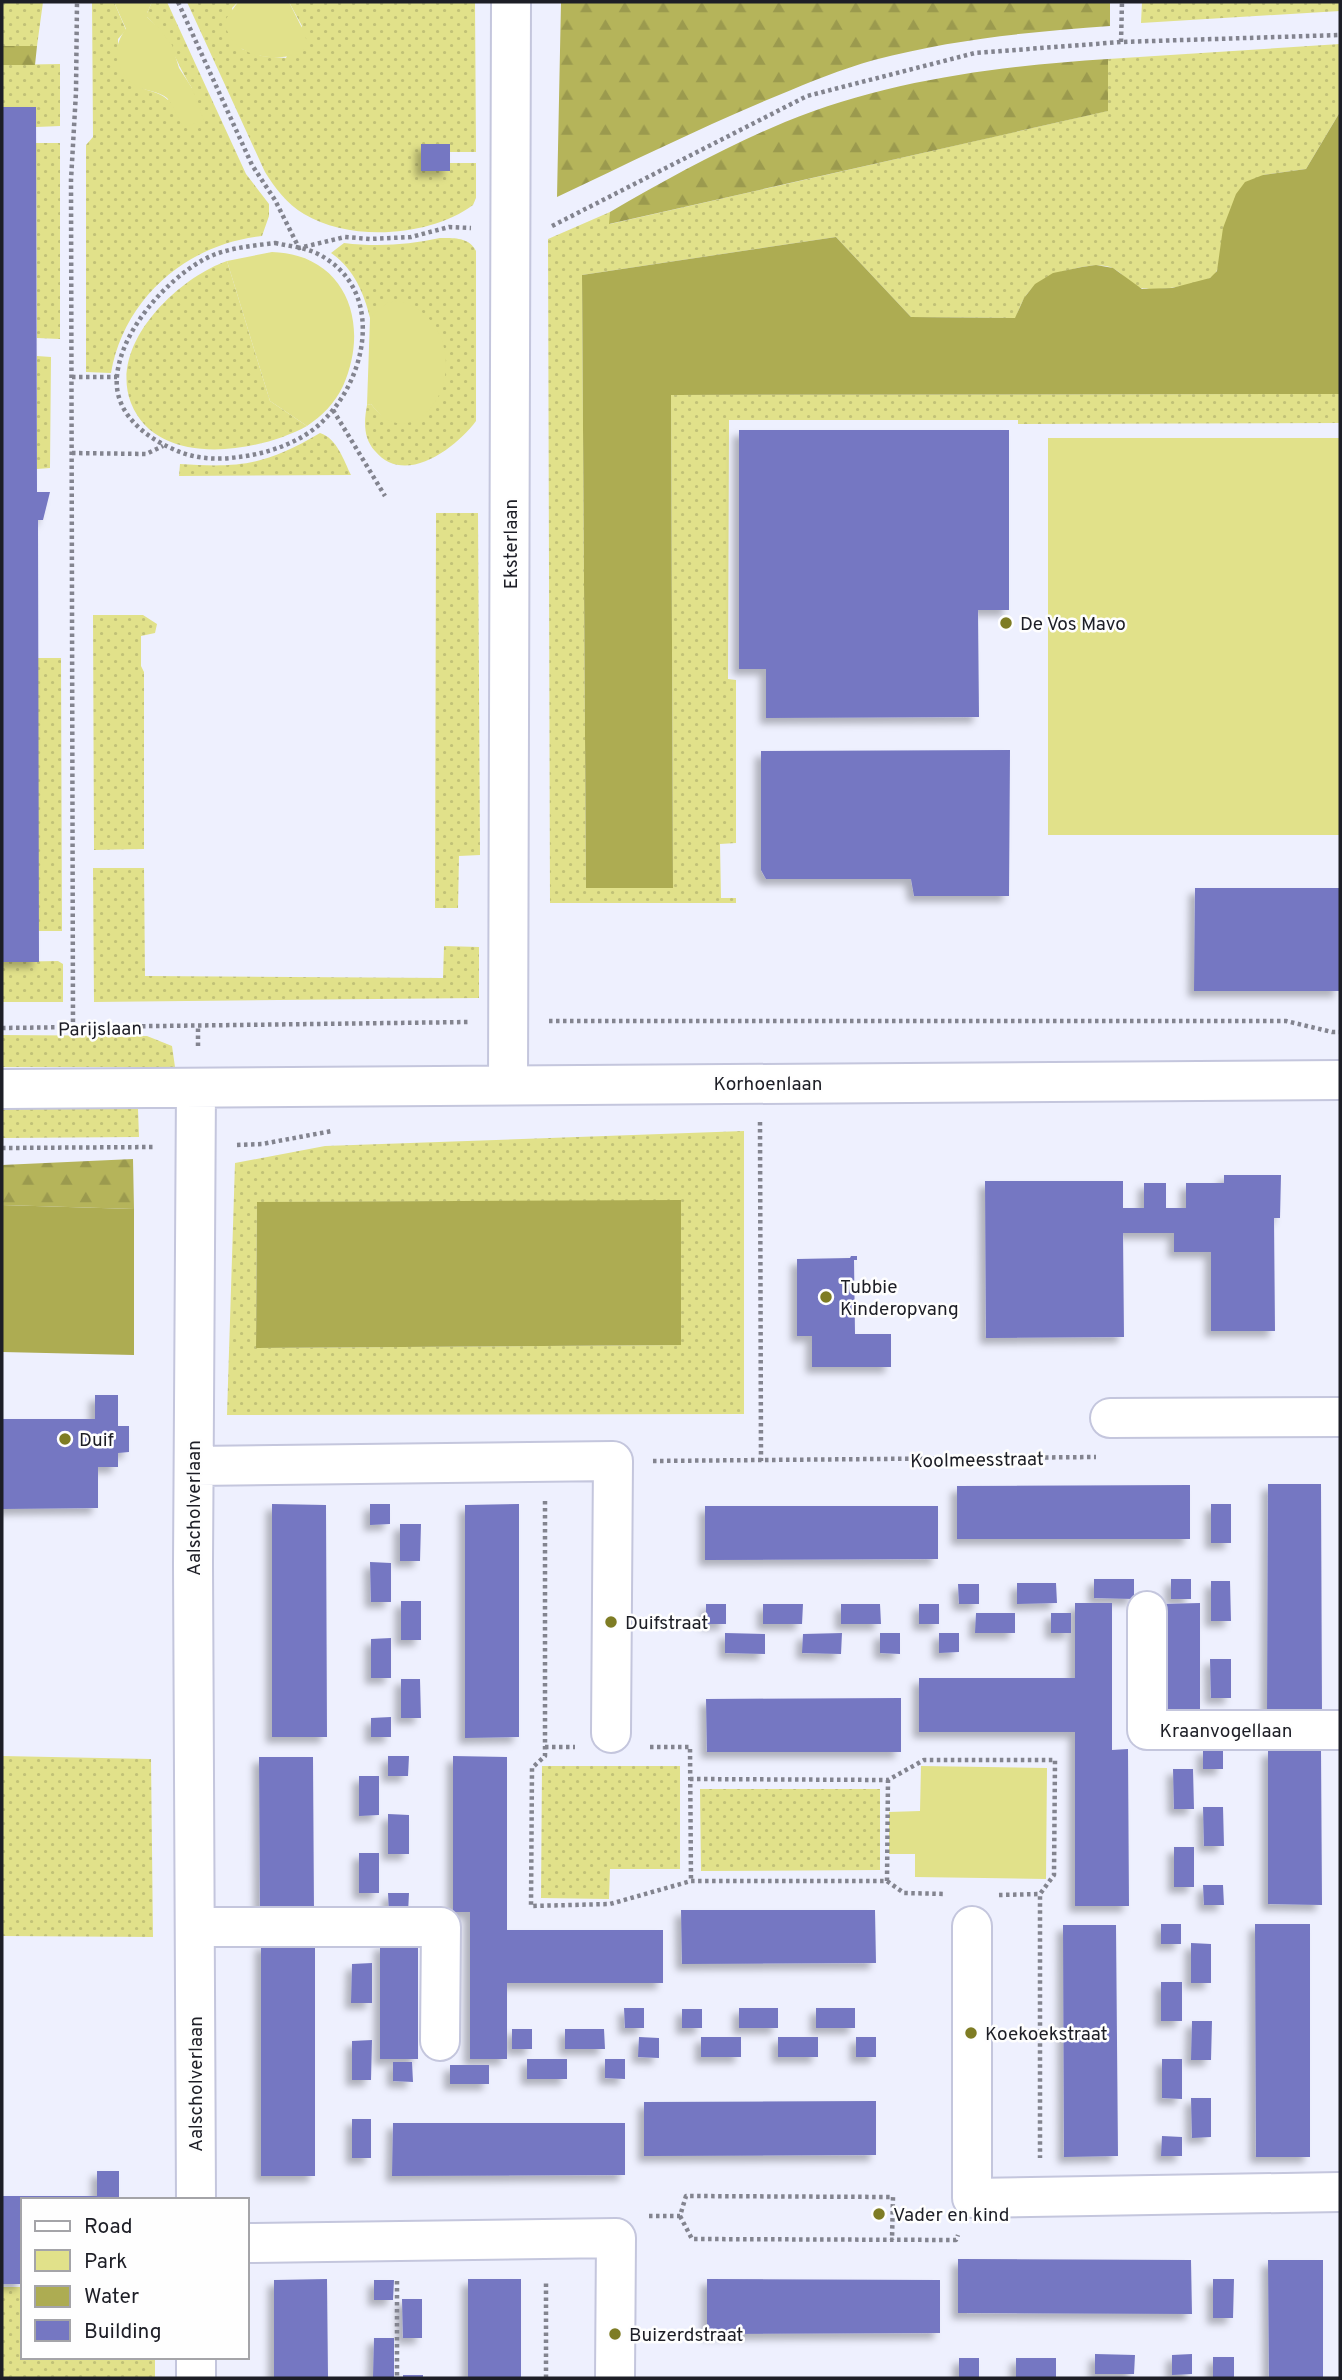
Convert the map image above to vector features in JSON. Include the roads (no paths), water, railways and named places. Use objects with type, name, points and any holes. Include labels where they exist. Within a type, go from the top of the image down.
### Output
[{"type":"street","name":"Eksterlaan","points":[[508,1085],[511,2]]},
{"type":"street","name":"Korhoenlaan","points":[[196,1089],[1340,1080]]},
{"type":"street","points":[[2,1089],[196,1089]]},
{"type":"street","name":"Aalscholverlaan","points":[[195,2198],[193,1578],[196,1089]]},
{"type":"street","points":[[1110,1419],[1340,1417]]},
{"type":"street","points":[[194,1466],[613,1461],[611,1742]]},
{"type":"street","name":"Kraanvogellaan","points":[[1147,1611],[1147,1730],[1340,1730]]},
{"type":"street","points":[[972,1905],[972,2198],[1340,2192]]},
{"type":"street","points":[[196,1927],[441,1927],[440,2041]]},
{"type":"street","points":[[248,2243],[616,2238],[615,2378]]},
{"type":"street","points":[[196,2359],[196,2378]]},
{"type":"water","points":[[1340,112],[1340,394],[671,395],[673,888],[586,888],[582,275],[836,237],[911,317],[1015,318],[1024,298],[1035,284],[1053,273],[1096,265],[1113,268],[1142,289],[1172,288],[1210,278],[1217,271],[1223,228],[1236,194],[1245,182],[1263,175],[1306,169]]},
{"type":"water","points":[[681,1200],[681,1345],[256,1348],[257,1202]]},
{"type":"water","points":[[2,1205],[134,1209],[134,1355],[2,1352]]},
{"type":"place","name":"De Vos Mavo","points":[[1006,623]]},
{"type":"place","name":"Tubbie Kinderopvang","points":[[826,1297]]},
{"type":"place","name":"Duif","points":[[65,1439]]},
{"type":"place","name":"Duifstraat","points":[[611,1622]]},
{"type":"place","name":"Koekoekstraat","points":[[971,2033]]},
{"type":"place","name":"Vader en kind","points":[[879,2214]]},
{"type":"place","name":"Buizerdstraat","points":[[615,2334]]}]
